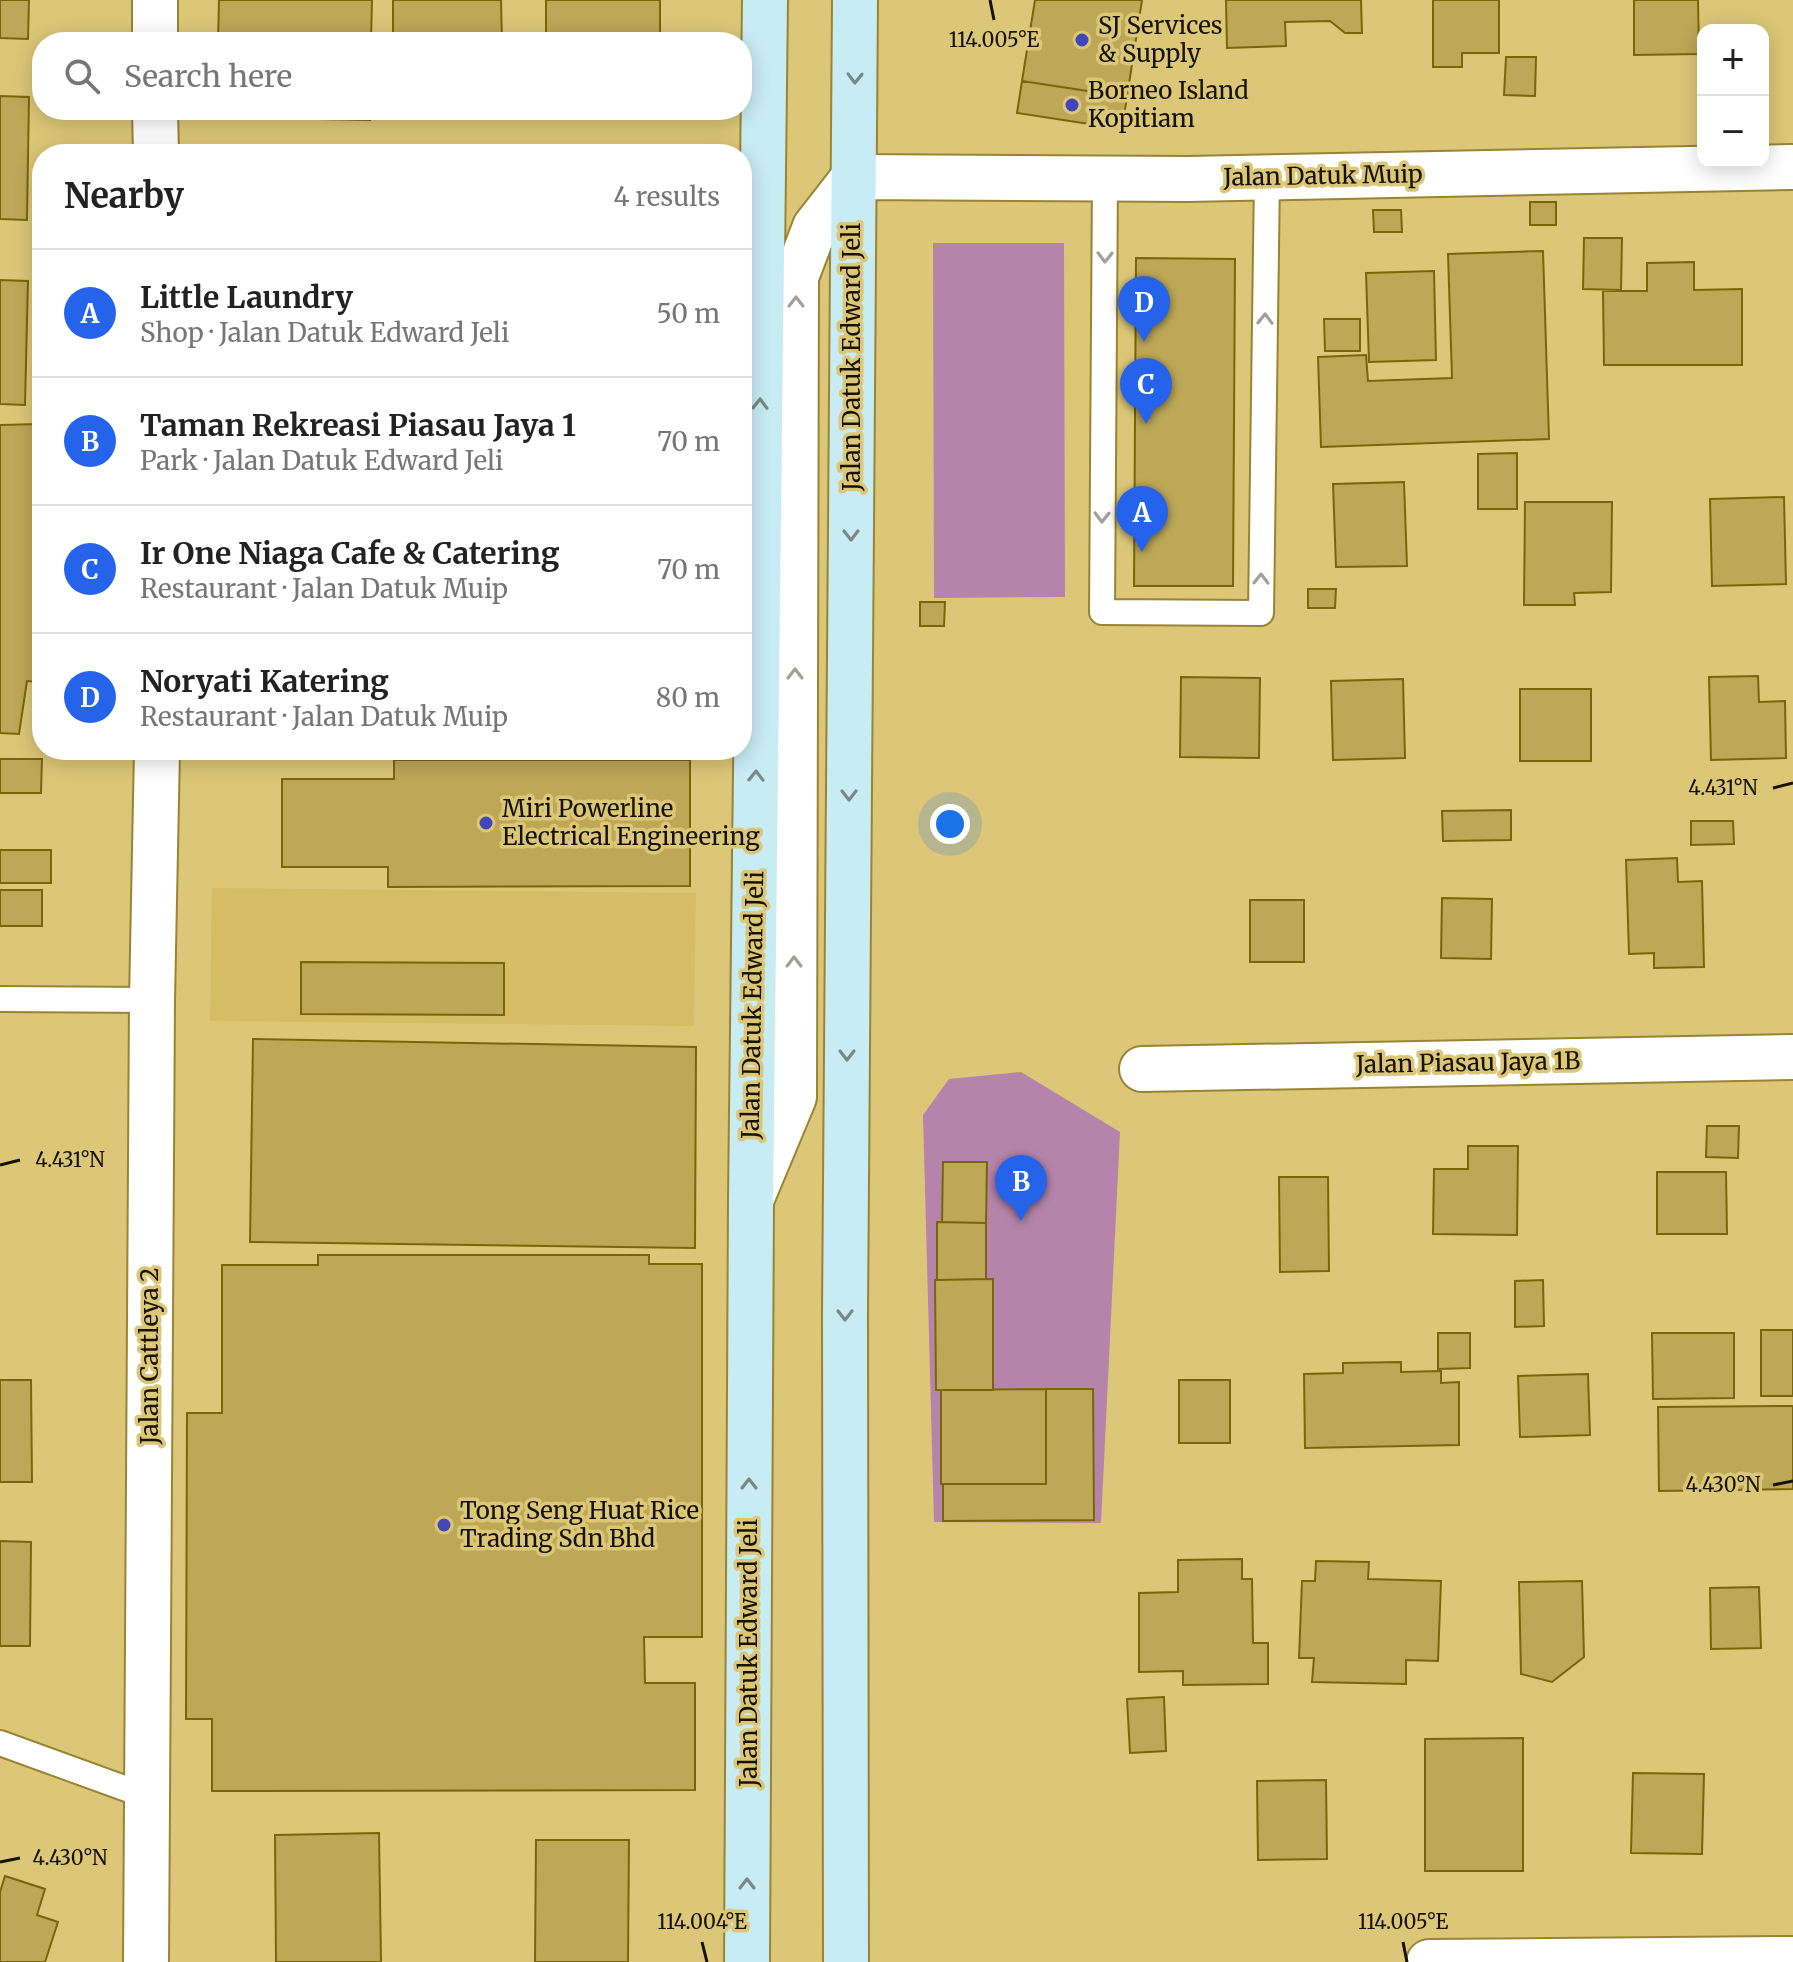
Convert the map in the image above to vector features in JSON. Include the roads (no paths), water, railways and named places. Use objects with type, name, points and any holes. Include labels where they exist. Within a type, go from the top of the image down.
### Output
[{"type":"street","points":[[155,0],[155,32]]},
{"type":"street","name":"Jalan Datuk Edward Jeli","points":[[747,1962],[751,1200],[765,0]]},
{"type":"street","name":"Jalan Datuk Edward Jeli","points":[[846,1962],[845,1313],[855,0]]},
{"type":"street","points":[[155,120],[156,144]]},
{"type":"street","name":"Jalan Datuk Muip","points":[[854,177],[1105,179],[1793,167]]},
{"type":"street","points":[[751,1200],[794,1097],[796,277],[815,227],[854,177]]},
{"type":"street","name":"Jalan Cattleya 2","points":[[146,1962],[152,1000],[157,760]]},
{"type":"street","name":"Jalan Piasau Jaya 1B","points":[[1142,1069],[1793,1057]]},
{"type":"street","points":[[1429,1962],[1793,1959]]},
{"type":"lane","points":[[1105,179],[1102,612],[1261,613],[1267,177]]},
{"type":"lane","points":[[0,999],[152,1000]]},
{"type":"lane","points":[[0,1743],[146,1796]]},
{"type":"place","name":"SJ Services & Supply","points":[[1082,40]]},
{"type":"place","name":"Borneo Island Kopitiam","points":[[1072,105]]},
{"type":"place","name":"Noryati Katering","points":[[1144,342]]},
{"type":"place","name":"Ir One Niaga Cafe & Catering","points":[[1146,424]]},
{"type":"place","name":"Little Laundry","points":[[1142,552]]},
{"type":"place","name":"Miri Powerline Electrical Engineering","points":[[486,823]]},
{"type":"place","name":"Taman Rekreasi Piasau Jaya 1","points":[[1021,1221]]},
{"type":"place","name":"Tong Seng Huat Rice Trading Sdn Bhd","points":[[444,1525]]}]
